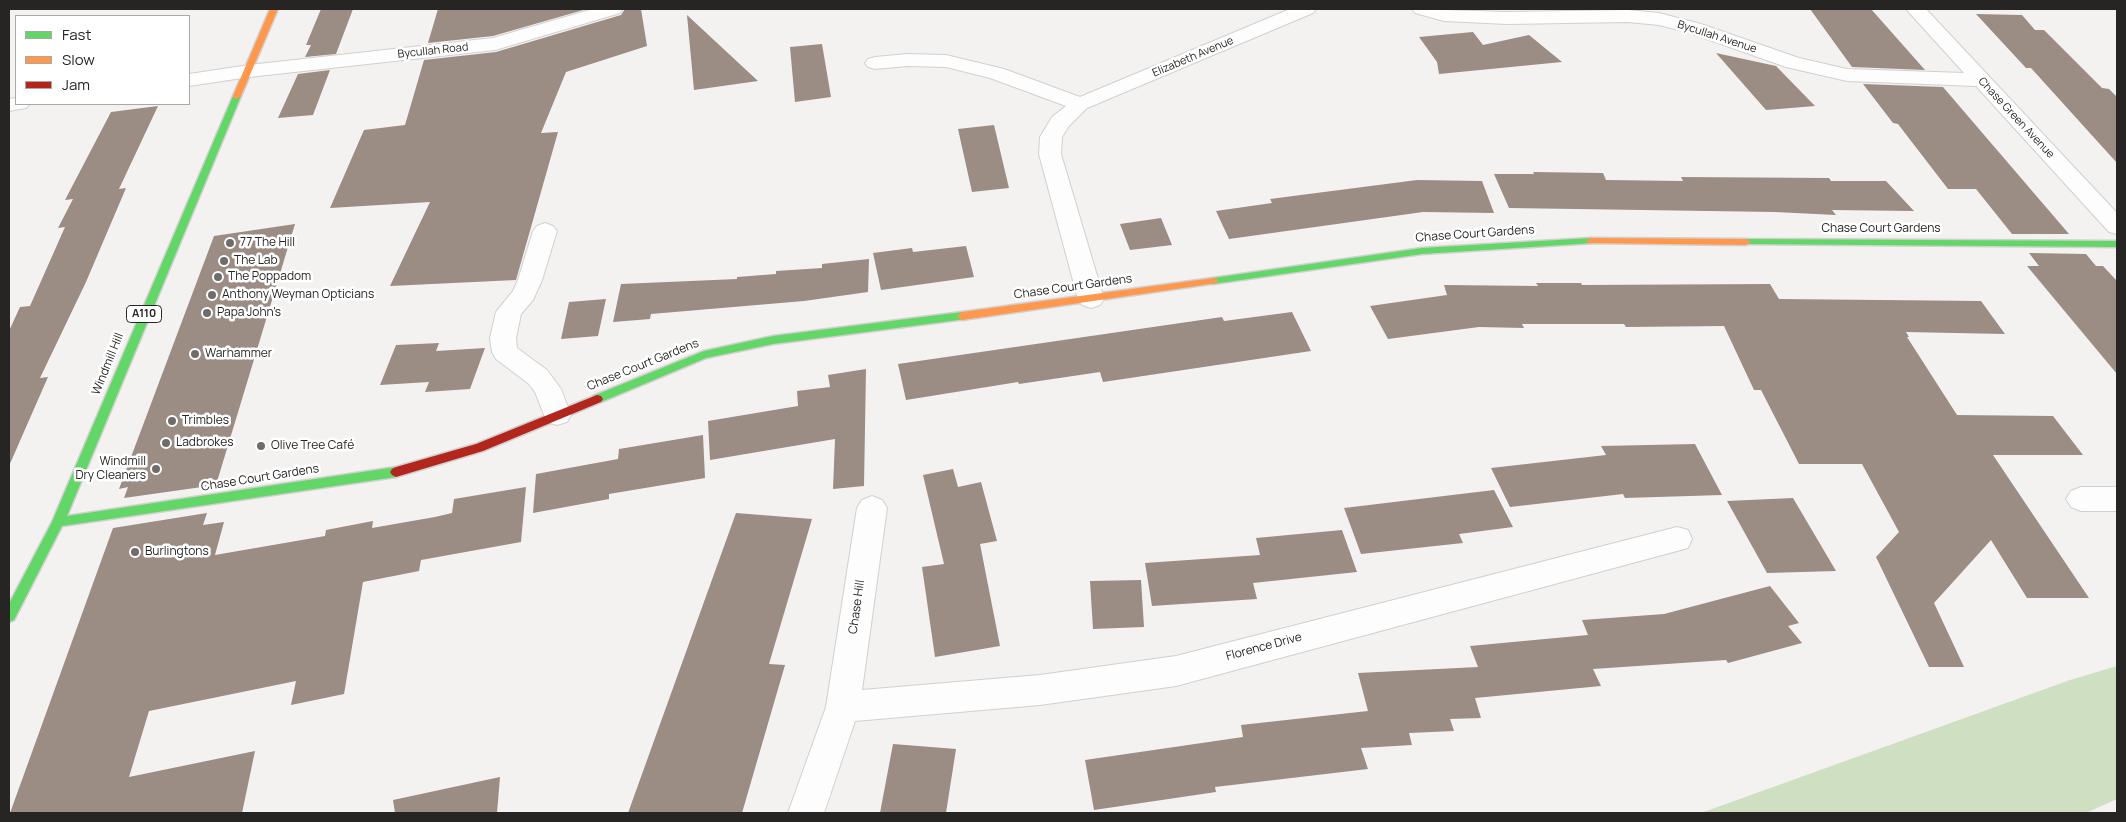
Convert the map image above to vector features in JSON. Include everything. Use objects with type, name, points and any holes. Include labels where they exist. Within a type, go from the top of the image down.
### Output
[{"type":"street","name":"Windmill Hill","points":[[9,616],[58,522],[179,229],[249,71],[274,9]]},
{"type":"street","name":"Bycullah Road","points":[[190,80],[249,71],[494,44],[613,9]]},
{"type":"street","name":"Elizabeth Avenue","points":[[1090,299],[1050,154],[1051,137],[1060,122],[1080,104],[1306,9]]},
{"type":"street","name":"Bycullah Avenue","points":[[1422,9],[1444,15],[1507,18],[1628,16],[1659,19],[1694,28],[1793,63],[1847,75],[1980,80]]},
{"type":"street","name":"Chase Green Avenue","points":[[1916,9],[2117,227]]},
{"type":"street","points":[[875,63],[907,60],[946,61],[997,73],[1080,104]]},
{"type":"street","points":[[545,230],[530,280],[524,294],[509,312],[503,338],[505,352],[538,377],[547,389],[557,415]]},
{"type":"street","name":"Chase Court Gardens","points":[[58,522],[406,470],[479,448],[704,355],[763,342],[1090,299],[1422,251],[1494,245],[1589,241],[2117,244]]},
{"type":"street","points":[[2081,498],[2117,499]]},
{"type":"street","name":"Chase Hill","points":[[806,813],[843,707],[872,508]]},
{"type":"street","name":"Florence Drive","points":[[843,707],[1040,690],[1176,671],[1677,538]]},
{"type":"green space","points":[[2117,666],[2117,799],[2086,813],[1701,813],[2070,680]]},
{"type":"building","points":[[321,9],[353,9],[336,54],[305,57],[311,45],[306,45]]},
{"type":"building","points":[[438,9],[587,9],[493,36],[428,43]]},
{"type":"building","points":[[625,9],[641,9],[647,46],[566,72],[541,133],[558,132],[516,280],[390,286],[430,202],[330,208],[364,130],[405,125],[424,60],[496,52],[621,15]]},
{"type":"building","points":[[1810,9],[1871,9],[1925,70],[1852,67]]},
{"type":"building","points":[[1976,14],[2022,15],[2035,30],[2044,30],[2102,88],[2109,89],[2117,97],[2117,163],[2031,68],[2026,68]]},
{"type":"building","points":[[687,15],[758,81],[694,90]]},
{"type":"building","points":[[1473,32],[1483,45],[1529,35],[1562,62],[1439,74],[1437,62],[1419,37]]},
{"type":"building","points":[[822,44],[831,97],[795,102],[790,47]]},
{"type":"building","points":[[1716,53],[1776,66],[1815,106],[1766,110]]},
{"type":"building","points":[[330,70],[313,115],[278,118],[298,74]]},
{"type":"building","points":[[1863,84],[1943,87],[2069,234],[2012,234],[1976,189],[1948,189],[1898,124],[1893,123]]},
{"type":"building","points":[[158,106],[119,189],[126,188],[86,282],[40,378],[48,377],[9,466],[9,331],[20,307],[30,306],[65,227],[58,228],[73,199],[65,200],[111,112]]},
{"type":"building","points":[[994,125],[1009,188],[972,192],[958,129]]},
{"type":"building","points":[[1533,172],[1603,173],[1606,180],[1683,181],[1681,177],[1829,178],[1831,181],[1886,181],[1914,211],[1832,210],[1836,215],[1775,212],[1509,208],[1494,174],[1534,174]]},
{"type":"building","points":[[1417,180],[1482,181],[1494,213],[1423,212],[1229,239],[1216,211],[1272,203],[1270,199]]},
{"type":"building","points":[[1161,218],[1172,245],[1130,250],[1120,224]]},
{"type":"building","points":[[295,224],[216,485],[124,498],[128,487],[119,489],[214,236]]},
{"type":"building","points":[[966,246],[974,277],[881,290],[873,253],[912,248],[913,252]]},
{"type":"building","points":[[2029,253],[2086,254],[2096,266],[2103,266],[2117,281],[2117,374],[2027,266],[2039,266]]},
{"type":"building","points":[[869,259],[868,292],[804,301],[651,314],[650,319],[613,322],[621,284],[737,279],[737,277],[776,274],[776,271],[822,268],[822,264]]},
{"type":"building","points":[[1536,283],[1581,283],[1582,285],[1770,284],[1779,299],[1981,301],[2005,334],[1906,332],[1909,337],[1907,337],[1957,415],[2053,416],[2083,455],[1993,455],[2089,598],[2027,598],[1991,540],[1934,603],[1964,667],[1929,667],[1876,557],[1899,532],[1862,464],[1799,464],[1761,390],[1754,390],[1724,326],[1626,327],[1624,324],[1522,324],[1524,328],[1479,327],[1388,339],[1370,306],[1447,295],[1444,285],[1538,286]]},
{"type":"building","points":[[606,299],[598,336],[561,339],[569,302]]},
{"type":"building","points":[[1292,312],[1311,351],[1103,382],[1100,372],[1019,384],[1018,382],[906,400],[898,364],[1222,317],[1224,321]]},
{"type":"building","points":[[439,343],[436,351],[485,348],[470,389],[425,392],[429,382],[380,385],[396,345]]},
{"type":"building","points":[[866,369],[864,486],[833,489],[835,439],[710,460],[708,421],[798,406],[797,391],[830,387],[828,375]]},
{"type":"building","points":[[703,435],[705,478],[609,494],[609,499],[533,513],[536,474],[618,459],[619,449]]},
{"type":"building","points":[[1695,444],[1722,495],[1625,498],[1623,494],[1510,507],[1491,468],[1606,455],[1601,446]]},
{"type":"building","points":[[953,469],[958,487],[981,482],[997,541],[980,544],[1000,646],[935,657],[922,567],[944,564],[923,475]]},
{"type":"building","points":[[526,487],[521,542],[421,560],[419,571],[363,582],[344,694],[291,705],[296,681],[149,711],[129,777],[255,751],[242,813],[10,813],[113,528],[207,513],[203,525],[224,522],[215,555],[325,536],[326,530],[373,521],[372,528],[435,517],[452,513],[454,499]]},
{"type":"building","points":[[1494,490],[1513,527],[1459,534],[1463,543],[1361,554],[1344,508]]},
{"type":"building","points":[[1793,498],[1836,571],[1767,573],[1727,501]]},
{"type":"building","points":[[736,513],[812,519],[769,664],[785,665],[742,813],[628,813]]},
{"type":"building","points":[[1342,530],[1357,572],[1253,583],[1257,599],[1152,606],[1145,563],[1260,555],[1256,538]]},
{"type":"building","points":[[1141,580],[1144,627],[1093,629],[1090,581]]},
{"type":"building","points":[[1770,586],[1799,623],[1788,626],[1802,643],[1728,663],[1726,660],[1593,669],[1601,686],[1475,698],[1481,718],[1450,719],[1454,731],[1409,733],[1412,745],[1361,748],[1368,769],[1215,787],[1216,792],[1094,810],[1085,760],[1243,737],[1241,725],[1368,711],[1358,673],[1478,667],[1470,646],[1588,635],[1582,620],[1664,614]]},
{"type":"building","points":[[893,744],[956,749],[946,813],[880,813]]},
{"type":"building","points":[[500,777],[497,813],[395,813],[393,800]]},
{"type":"traffic: fast","points":[[9,616],[58,522],[237,96]]},
{"type":"traffic: fast","points":[[1213,281],[1422,251],[1591,241]]},
{"type":"traffic: fast","points":[[1746,242],[2117,244]]},
{"type":"traffic: fast","points":[[597,399],[704,355],[773,340],[962,316]]},
{"type":"traffic: fast","points":[[58,522],[396,472]]},
{"type":"traffic: slow","points":[[237,96],[274,9]]},
{"type":"traffic: slow","points":[[1591,241],[1746,242]]},
{"type":"traffic: slow","points":[[962,316],[1213,281]]},
{"type":"traffic: jam","points":[[396,472],[479,448],[597,399]]},
{"type":"place","name":"77 The Hill","points":[[230,243]]},
{"type":"place","name":"The Lab","points":[[224,261]]},
{"type":"place","name":"The Poppadom","points":[[218,277]]},
{"type":"place","name":"Anthony Weyman Opticians","points":[[212,295]]},
{"type":"place","name":"Papa John's","points":[[207,313]]},
{"type":"place","name":"Warhammer","points":[[195,354]]},
{"type":"place","name":"Trimbles","points":[[172,421]]},
{"type":"place","name":"Ladbrokes","points":[[166,443]]},
{"type":"place","name":"Olive Tree Café","points":[[261,446]]},
{"type":"place","name":"Windmill Dry Cleaners","points":[[156,469]]},
{"type":"place","name":"Burlingtons","points":[[135,552]]}]
